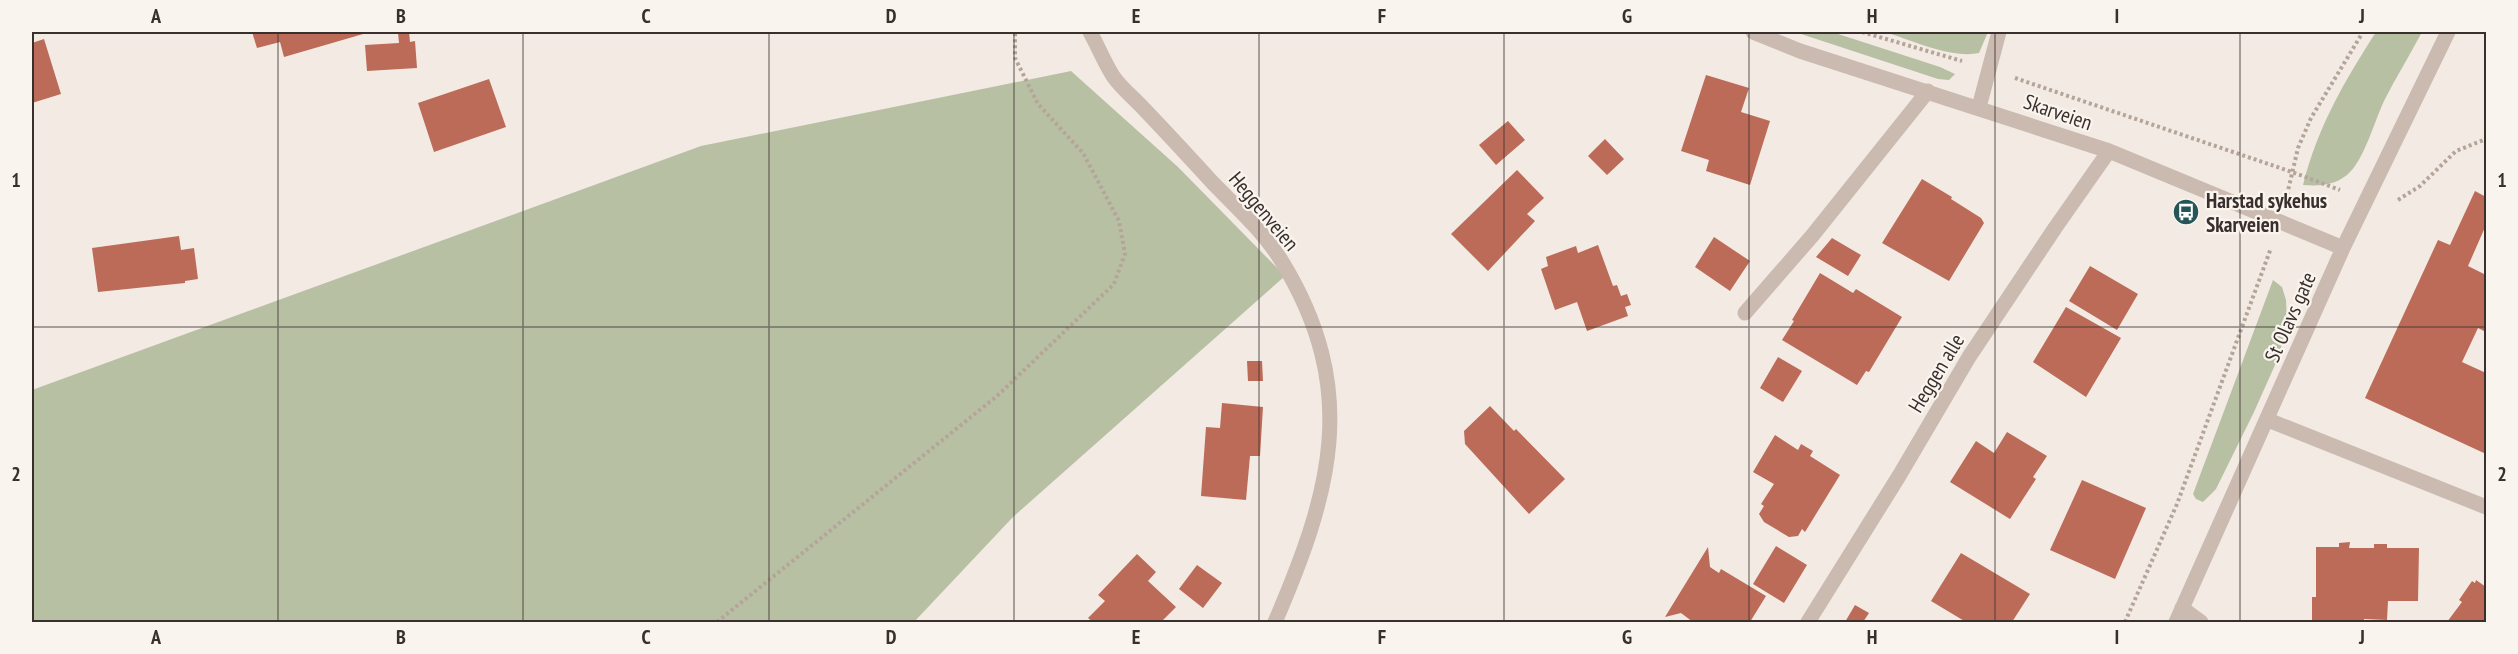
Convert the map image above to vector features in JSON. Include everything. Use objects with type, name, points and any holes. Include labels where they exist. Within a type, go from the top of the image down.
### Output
[{"type":"street","name":"Heggenveien","points":[[1090,32],[1114,76],[1255,227],[1280,259],[1304,304],[1321,349],[1330,394],[1331,434],[1325,473],[1312,525],[1275,622]]},
{"type":"street","name":"Skarveien","points":[[1753,32],[1800,51],[1979,107],[2109,151],[2343,248]]},
{"type":"street","points":[[1979,107],[1999,32]]},
{"type":"street","name":"St Olavs gate","points":[[2176,622],[2343,248],[2448,32]]},
{"type":"street","points":[[1745,313],[1812,236],[1928,91]]},
{"type":"street","name":"Heggen alle","points":[[1808,622],[1899,476],[1969,357],[2109,151]]},
{"type":"street","points":[[2268,420],[2487,507]]},
{"type":"street","points":[[2182,608],[2201,622]]},
{"type":"path","points":[[717,622],[997,396],[1114,284],[1125,254],[1119,221],[1083,153],[1038,104],[1015,58],[1015,32]]},
{"type":"path","points":[[1862,32],[1988,69],[2292,172],[2336,190],[2368,196],[2388,204],[2396,202],[2420,186],[2456,151],[2487,140]]},
{"type":"path","points":[[2125,622],[2177,504],[2280,222],[2298,148],[2311,118],[2363,32]]},
{"type":"green space","points":[[1795,32],[1832,32],[1955,74],[1949,80],[1938,79]]},
{"type":"green space","points":[[1885,32],[1988,32],[1979,53],[1968,54],[1932,48]]},
{"type":"green space","points":[[2376,32],[2422,32],[2384,101],[2364,151],[2353,169],[2342,179],[2331,183],[2303,185],[2316,143],[2333,105]]},
{"type":"green space","points":[[1071,71],[1178,167],[1285,276],[1013,517],[914,622],[32,622],[32,390],[701,146]]},
{"type":"green space","points":[[2273,280],[2282,287],[2286,300],[2287,322],[2279,356],[2216,489],[2203,502],[2196,499],[2193,494]]},
{"type":"building","points":[[252,32],[370,32],[284,57],[280,42],[257,48]]},
{"type":"building","points":[[398,32],[409,32],[410,42],[415,41],[417,68],[367,71],[365,45],[399,43]]},
{"type":"building","points":[[44,39],[61,94],[32,103],[32,43]]},
{"type":"building","points":[[1706,75],[1749,88],[1741,112],[1770,121],[1750,185],[1706,171],[1709,160],[1681,151]]},
{"type":"building","points":[[489,79],[506,127],[434,152],[418,103]]},
{"type":"building","points":[[1508,121],[1525,140],[1496,165],[1479,145]]},
{"type":"building","points":[[1605,139],[1624,159],[1607,175],[1588,156]]},
{"type":"building","points":[[1517,170],[1544,198],[1527,214],[1535,221],[1488,271],[1451,234]]},
{"type":"building","points":[[1922,179],[1952,197],[1951,199],[1981,218],[1984,223],[1949,281],[1882,243]]},
{"type":"building","points":[[2475,191],[2486,197],[2486,225],[2468,266],[2486,275],[2486,332],[2478,328],[2462,362],[2486,373],[2486,454],[2365,398],[2438,240],[2450,245]]},
{"type":"building","points":[[179,236],[181,250],[194,248],[198,279],[185,281],[185,283],[98,292],[92,248]]},
{"type":"building","points":[[1714,237],[1750,261],[1730,291],[1695,267]]},
{"type":"building","points":[[1832,238],[1861,255],[1848,276],[1816,257]]},
{"type":"building","points":[[1598,245],[1613,286],[1617,285],[1621,296],[1627,294],[1631,305],[1625,307],[1628,316],[1587,331],[1577,302],[1555,310],[1541,269],[1548,266],[1546,257],[1576,246],[1578,253]]},
{"type":"building","points":[[2090,266],[2138,294],[2117,330],[2069,301]]},
{"type":"building","points":[[1820,273],[1853,293],[1856,289],[1902,317],[1869,372],[1866,371],[1857,385],[1782,340]]},
{"type":"building","points":[[2066,307],[2121,338],[2086,397],[2033,362]]},
{"type":"building","points":[[1778,357],[1802,371],[1783,402],[1760,388]]},
{"type":"building","points":[[1247,361],[1262,361],[1263,381],[1248,381]]},
{"type":"building","points":[[1222,403],[1263,407],[1260,456],[1250,456],[1246,500],[1201,496],[1206,427],[1220,428]]},
{"type":"building","points":[[1490,406],[1565,479],[1529,514],[1465,444],[1464,431]]},
{"type":"building","points":[[2007,432],[2047,456],[2033,477],[2036,479],[2010,519],[1950,482],[1976,441],[1994,453]]},
{"type":"building","points":[[1775,435],[1798,450],[1801,444],[1813,451],[1810,456],[1840,475],[1805,532],[1802,529],[1798,536],[1789,537],[1764,522],[1759,514],[1764,506],[1761,504],[1774,484],[1753,472]]},
{"type":"building","points":[[2082,480],[2146,508],[2115,579],[2050,550]]},
{"type":"building","points":[[2350,542],[2349,548],[2374,548],[2374,544],[2387,544],[2387,548],[2419,548],[2418,601],[2388,601],[2387,620],[2312,622],[2312,597],[2316,597],[2316,547],[2339,547],[2339,543]]},
{"type":"building","points":[[1776,546],[1807,565],[1784,603],[1753,584]]},
{"type":"building","points":[[1708,547],[1710,567],[1719,573],[1721,569],[1766,596],[1750,622],[1693,622],[1681,613],[1665,617]]},
{"type":"building","points":[[1961,553],[2030,594],[2012,622],[1966,622],[1931,601]]},
{"type":"building","points":[[1137,554],[1156,572],[1148,581],[1176,607],[1161,622],[1093,622],[1088,618],[1105,601],[1098,595]]},
{"type":"building","points":[[1197,565],[1222,583],[1203,608],[1179,589]]},
{"type":"building","points":[[2476,580],[2486,587],[2486,622],[2447,622],[2462,602],[2459,600],[2472,581],[2475,583]]},
{"type":"building","points":[[1855,605],[1869,613],[1863,622],[1845,622]]},
{"type":"place","name":"Harstad sykehus Skarveien","points":[[2186,212]]}]
